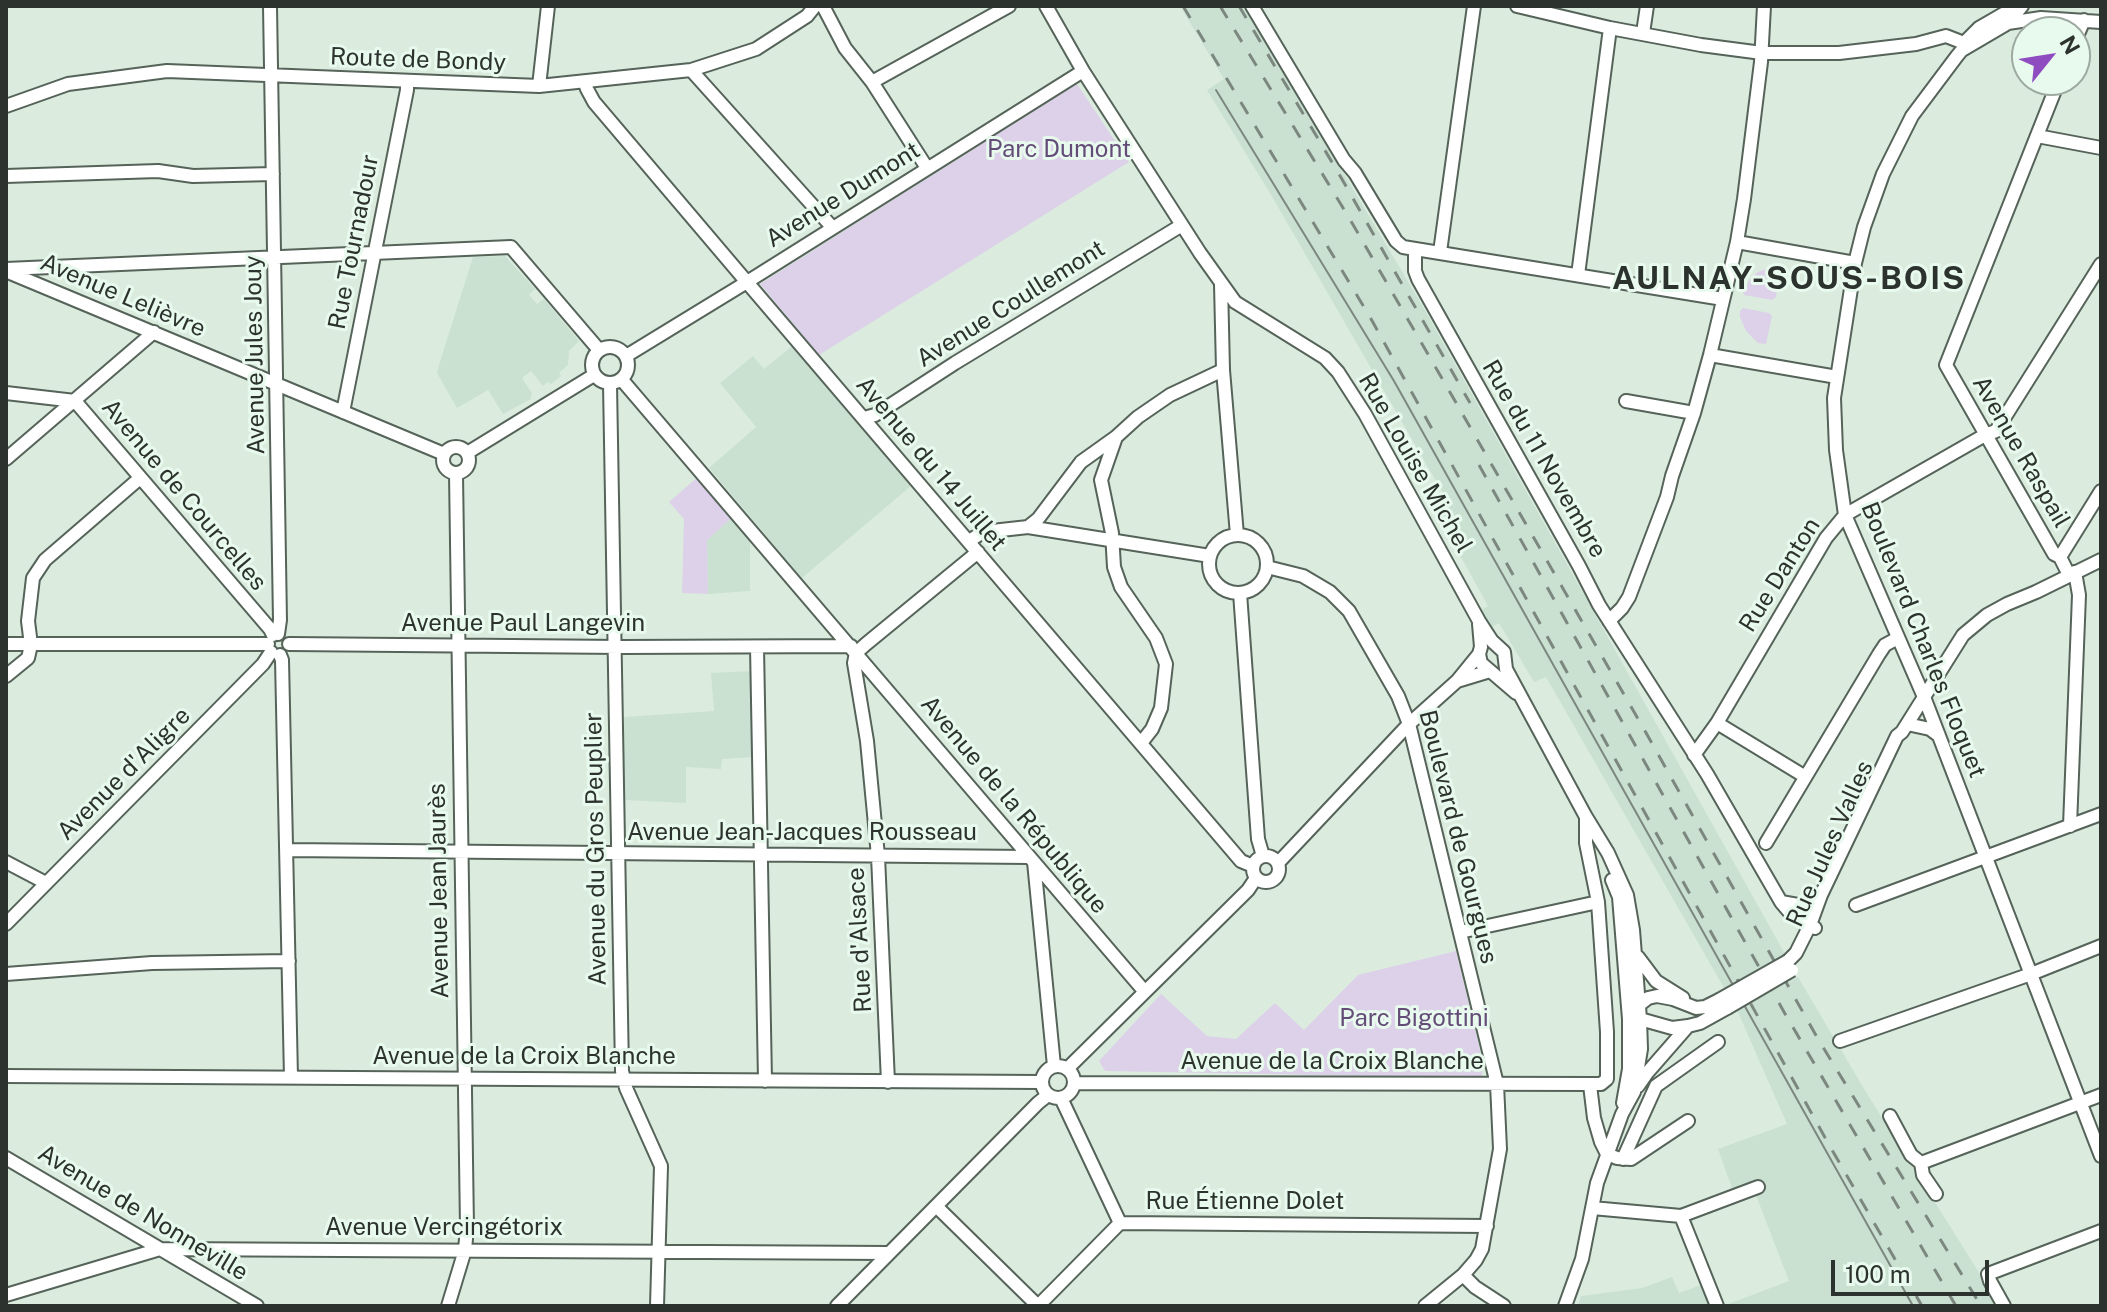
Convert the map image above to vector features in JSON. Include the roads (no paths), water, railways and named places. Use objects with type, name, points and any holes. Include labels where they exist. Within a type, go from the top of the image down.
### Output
[{"type":"street","name":"Avenue Jules Jouy","points":[[270,6],[280,620],[274,644],[282,660],[291,1077]]},
{"type":"street","points":[[539,86],[548,6]]},
{"type":"street","name":"Route de Bondy","points":[[6,106],[68,84],[167,71],[539,86],[691,70],[756,49],[807,16],[815,6]]},
{"type":"street","points":[[823,6],[845,48],[872,82],[927,168]]},
{"type":"street","points":[[872,82],[1009,6]]},
{"type":"street","name":"Rue Louise Michel","points":[[1046,6],[1083,71],[1235,302],[1309,346],[1333,366],[1365,414],[1479,621],[1484,647],[1483,665],[1497,672],[1523,700],[1608,853],[1627,895],[1635,951],[1636,1013],[1641,1049],[1634,1092],[1622,1114]]},
{"type":"street","points":[[1252,6],[1336,147],[1396,241],[1403,247],[1723,299]]},
{"type":"street","points":[[1440,252],[1474,6]]},
{"type":"street","points":[[1517,6],[1546,9],[1610,28],[1762,53],[1839,53],[1916,44],[1946,36],[1963,46]]},
{"type":"street","points":[[1643,33],[1647,6]]},
{"type":"street","points":[[1609,621],[1629,597],[1667,497],[1710,355],[1737,242],[1762,53],[1764,6]]},
{"type":"street","name":"Boulevard Charles Floquet","points":[[1963,46],[2008,23],[2021,6]]},
{"type":"street","name":"Boulevard Charles Floquet","points":[[2021,6],[1979,28],[1917,109],[1897,143],[1876,192],[1855,263],[1834,398],[1834,427],[1845,515],[1924,697],[2101,1156]]},
{"type":"street","points":[[1578,275],[1610,28]]},
{"type":"street","points":[[691,70],[832,227]]},
{"type":"street","name":"Avenue Dumont","points":[[626,356],[1083,71]]},
{"type":"street","name":"Rue Tournadour","points":[[343,412],[407,81]]},
{"type":"street","name":"Avenue du 14 Juillet","points":[[585,83],[594,102],[1241,861],[1257,867]]},
{"type":"street","name":"Avenue Raspail","points":[[2053,96],[1946,365],[2054,554],[2060,557],[2072,574]]},
{"type":"street","points":[[2037,136],[2101,148]]},
{"type":"street","points":[[6,176],[158,171],[193,176],[273,174]]},
{"type":"street","name":"Avenue Coullemont","points":[[864,418],[875,415],[1182,225]]},
{"type":"street","points":[[1737,242],[1855,263]]},
{"type":"street","points":[[6,270],[511,247],[599,350]]},
{"type":"street","name":"Rue du 11 Novembre","points":[[1415,250],[1418,279],[1609,621],[1694,755],[1781,902],[1792,915],[1812,926]]},
{"type":"street","name":"Rue Danton","points":[[1694,755],[1717,723],[1826,538],[1845,515],[1996,431],[2101,264]]},
{"type":"street","name":"Avenue Lelièvre","points":[[6,270],[444,454]]},
{"type":"street","points":[[1221,284],[1223,370],[1237,535]]},
{"type":"street","points":[[6,459],[154,332]]},
{"type":"street","points":[[617,348],[626,356],[628,371],[616,382],[601,381],[594,375],[593,359],[599,350],[617,348]]},
{"type":"street","points":[[1710,355],[1837,377]]},
{"type":"street","points":[[1028,527],[1038,519],[1081,462],[1170,395],[1223,370]]},
{"type":"street","points":[[467,453],[594,375]]},
{"type":"street","name":"Avenue de la République","points":[[616,382],[756,535],[1145,992]]},
{"type":"street","name":"Avenue du Gros Peuplier","points":[[616,382],[615,647],[623,1079],[661,1166],[657,1306]]},
{"type":"street","name":"Avenue de Courcelles","points":[[6,393],[75,401],[270,629],[274,644],[285,635],[289,644]]},
{"type":"street","points":[[1626,401],[1694,413]]},
{"type":"street","points":[[1116,437],[1101,480],[1113,542],[1114,567],[1121,587],[1156,638],[1166,664],[1161,708],[1152,729],[1141,743]]},
{"type":"street","points":[[453,447],[467,453],[469,462],[460,473],[451,473],[442,463],[444,454],[453,447]]},
{"type":"street","name":"Avenue Jean Jaurès","points":[[448,1306],[465,1250],[467,1227],[456,474]]},
{"type":"street","points":[[6,676],[28,658],[33,578],[45,560],[140,478]]},
{"type":"street","points":[[2060,557],[2101,491]]},
{"type":"street","points":[[854,650],[973,547],[983,532],[1028,527],[1210,556]]},
{"type":"street","points":[[1237,535],[1255,541],[1262,548],[1267,567],[1261,582],[1240,593],[1222,588],[1215,582],[1209,565],[1210,556],[1220,541],[1237,535]]},
{"type":"street","name":"Rue Jules Valles","points":[[1723,1004],[1803,957],[1821,895],[1897,736],[1963,635],[1974,624],[2007,604],[2101,560]]},
{"type":"street","name":"Boulevard de Gourgues","points":[[1267,567],[1303,576],[1330,592],[1349,611],[1398,696],[1409,724],[1497,1084],[1500,1149],[1482,1249],[1463,1275],[1425,1306]]},
{"type":"street","points":[[2070,826],[2079,595],[2072,574]]},
{"type":"street","points":[[1068,1068],[1248,890],[1257,867],[1258,839],[1240,593]]},
{"type":"street","points":[[1766,843],[1885,645],[1898,638]]},
{"type":"street","points":[[6,644],[274,644]]},
{"type":"street","name":"Avenue d'Aligre","points":[[6,924],[263,664],[274,644]]},
{"type":"street","name":"Avenue Paul Langevin","points":[[289,644],[854,650]]},
{"type":"street","points":[[757,647],[765,1081]]},
{"type":"street","points":[[1278,863],[1409,724],[1457,681],[1484,647]]},
{"type":"street","name":"Rue Louise Michel","points":[[1484,647],[1504,652],[1497,672]]},
{"type":"street","name":"Rue d'Alsace","points":[[854,650],[878,856],[888,1082]]},
{"type":"street","points":[[1457,681],[1497,672]]},
{"type":"street","points":[[1717,723],[1804,776]]},
{"type":"street","points":[[1904,728],[1930,729],[1938,735]]},
{"type":"street","name":"Rue Jules Valles","points":[[1812,926],[1904,728]]},
{"type":"street","points":[[1856,905],[2101,814]]},
{"type":"street","name":"Rue Louise Michel","points":[[1587,820],[1586,843],[1598,902],[1607,1032],[1607,1079],[1601,1084],[1590,1085]]},
{"type":"street","name":"Rue Louise Michel","points":[[1587,820],[1619,897],[1627,996],[1636,1013],[1622,1114]]},
{"type":"street","name":"Avenue Jean-Jacques Rousseau","points":[[287,850],[1032,859]]},
{"type":"street","points":[[1271,857],[1278,863],[1280,871],[1272,882],[1263,883],[1257,867],[1271,857]]},
{"type":"street","points":[[1032,859],[1054,1066]]},
{"type":"street","points":[[6,862],[46,883]]},
{"type":"street","points":[[1781,902],[1809,904],[1821,895]]},
{"type":"street","points":[[1460,932],[1598,902]]},
{"type":"street","points":[[1840,1041],[2101,946]]},
{"type":"street","points":[[1635,951],[1656,981],[1705,1007]]},
{"type":"street","points":[[6,974],[152,963],[289,961]]},
{"type":"street","points":[[1657,996],[1696,1008],[1723,1004],[1700,1023],[1688,1026],[1665,1027],[1636,1013],[1657,996]]},
{"type":"street","points":[[1634,1092],[1688,1026]]},
{"type":"street","points":[[1623,1159],[1656,1086],[1718,1042]]},
{"type":"street","points":[[837,1306],[1038,1103],[1054,1097],[1070,1093],[1075,1083],[1074,1077],[1068,1068],[1054,1066],[1045,1072],[1042,1087],[1054,1097],[1120,1223]]},
{"type":"street","name":"Avenue de la Croix Blanche","points":[[6,1076],[1042,1082]]},
{"type":"street","name":"Avenue de la Croix Blanche","points":[[1075,1083],[1590,1085]]},
{"type":"street","points":[[1590,1085],[1594,1118],[1607,1154],[1631,1159],[1688,1121]]},
{"type":"street","points":[[1921,1163],[2101,1095]]},
{"type":"street","points":[[1565,1306],[1582,1259],[1597,1183],[1622,1114]]},
{"type":"street","points":[[1890,1116],[1911,1155],[1921,1163],[1923,1175],[1936,1194]]},
{"type":"street","name":"Avenue de Nonneville","points":[[6,1158],[257,1306]]},
{"type":"street","points":[[1592,1208],[1681,1216],[1758,1187]]},
{"type":"street","points":[[936,1206],[1038,1306]]},
{"type":"street","points":[[1681,1216],[1717,1306]]},
{"type":"street","name":"Rue Étienne Dolet","points":[[1038,1306],[1120,1223],[1487,1226]]},
{"type":"street","points":[[2004,1306],[1988,1274],[2101,1231]]},
{"type":"street","name":"Avenue Vercingétorix","points":[[6,1295],[160,1249],[889,1253]]},
{"type":"street","points":[[1463,1275],[1504,1306]]},
{"type":"tram line","points":[[1216,90],[1394,381],[1913,1306]]},
{"type":"railway","points":[[1183,6],[1370,317],[1828,1143],[1922,1306]]},
{"type":"railway","points":[[1220,6],[1348,216],[1447,387],[1818,1039],[1981,1306]]},
{"type":"railway","points":[[1239,6],[1470,403]]},
{"type":"railway","points":[[1479,465],[1784,1012],[1956,1306]]},
{"type":"district","name":"AULNAY-SOUS-BOIS","points":[[1789,279]]},
{"type":"park label","name":"Parc Dumont","points":[[1059,150]]},
{"type":"park label","name":"Parc Bigottini","points":[[1414,1019]]}]
